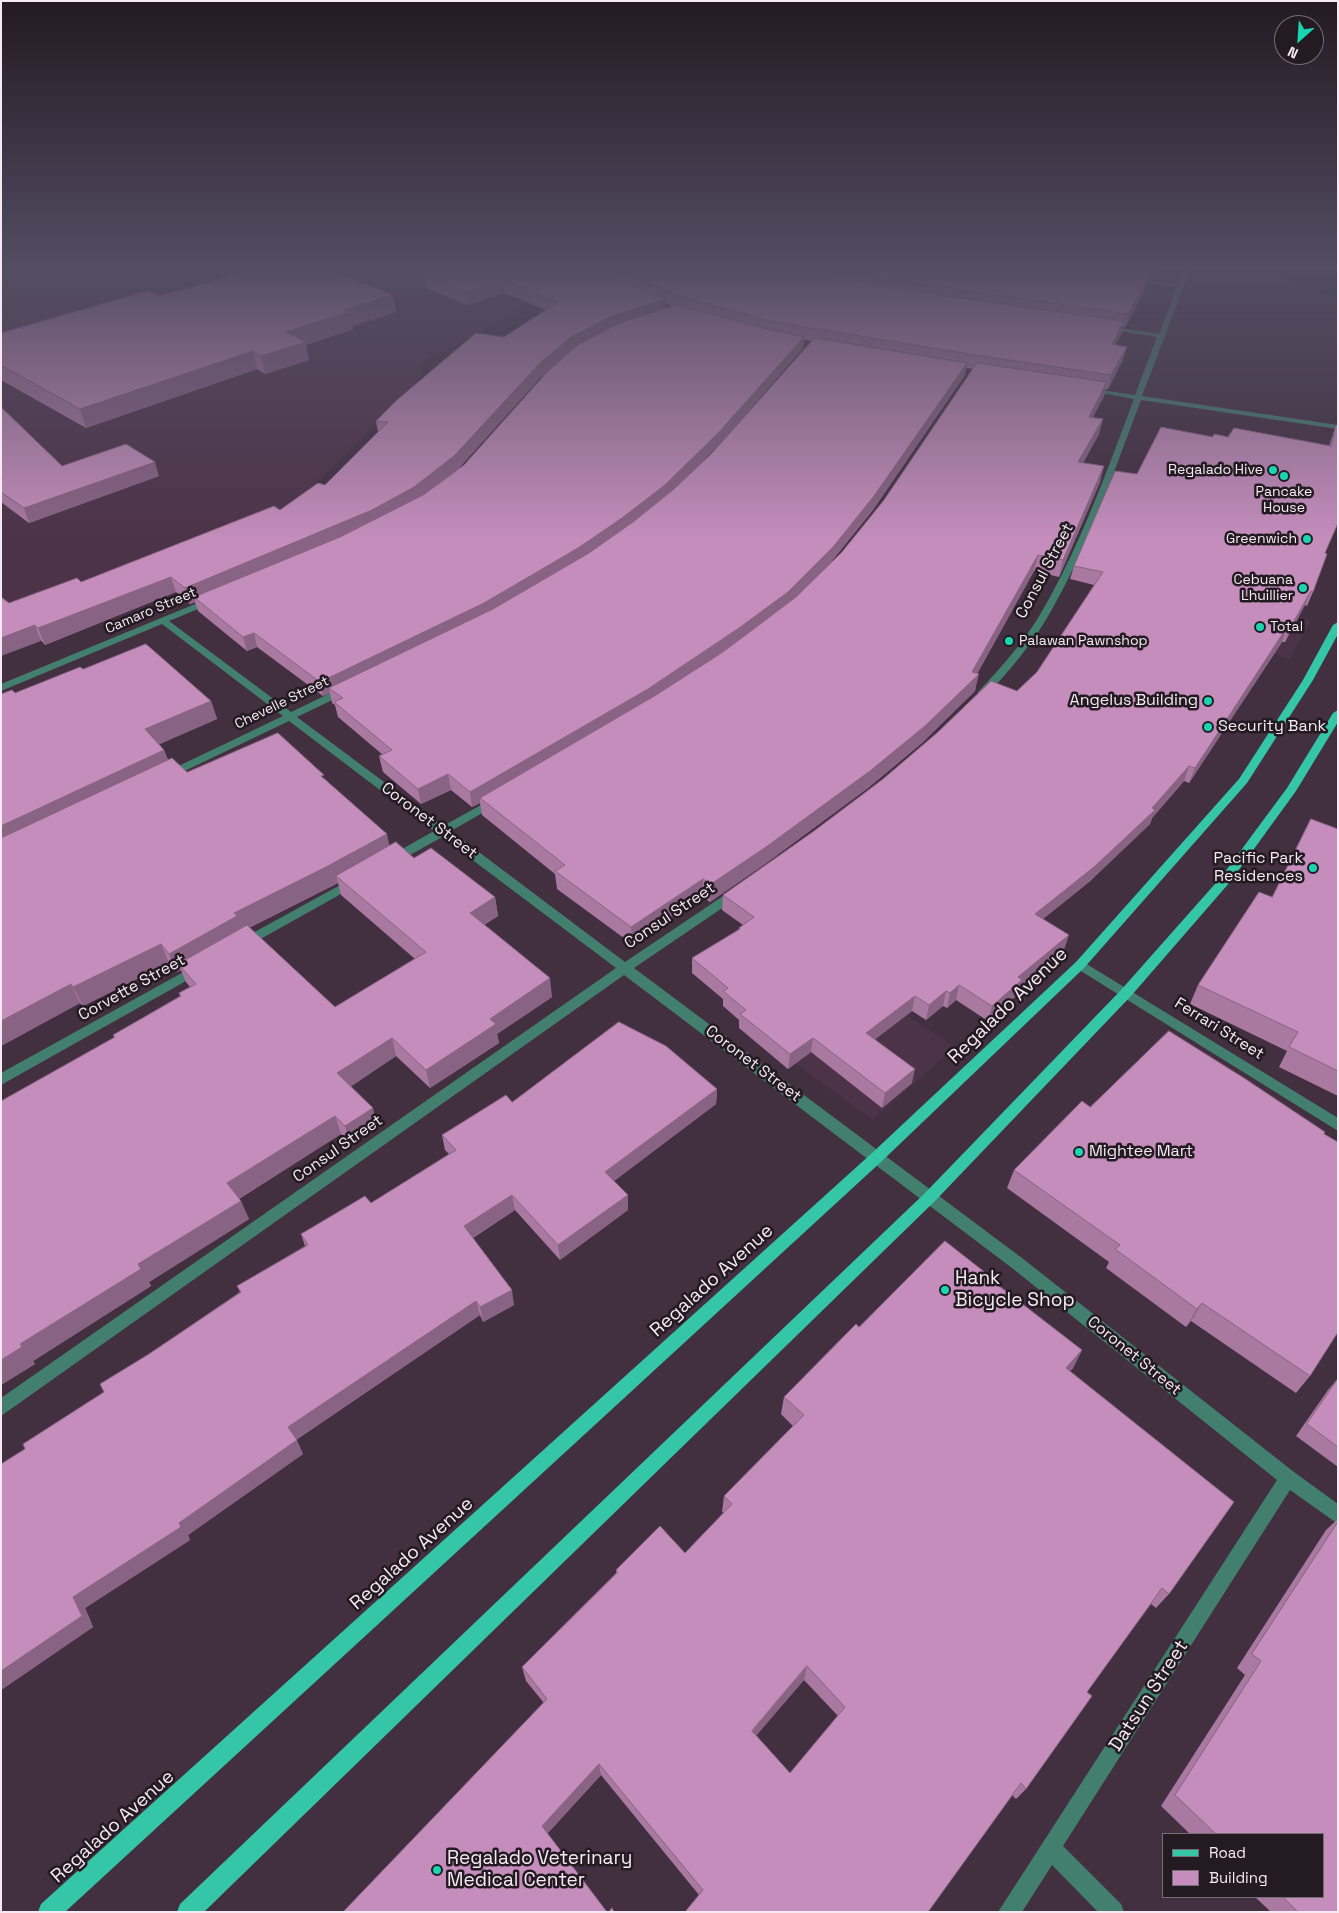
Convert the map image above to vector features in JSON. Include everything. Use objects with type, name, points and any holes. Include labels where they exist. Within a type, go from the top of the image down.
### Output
[{"type":"main road","name":"Regalado Avenue","points":[[49,1912],[877,1157],[1080,965],[1243,781],[1308,680],[1338,625]]},
{"type":"main road","points":[[188,1912],[930,1197],[1126,993],[1226,879],[1292,789],[1338,713]]},
{"type":"street","name":"Consul Street","points":[[975,700],[1023,646],[1056,596],[1090,523],[1152,359]]},
{"type":"street","points":[[1079,389],[1338,427]]},
{"type":"street","name":"Camaro Street","points":[[1,688],[225,595]]},
{"type":"street","name":"Coronet Street","points":[[163,621],[1017,1263],[1288,1478],[1338,1515]]},
{"type":"street","name":"Chevelle Street","points":[[158,780],[354,686]]},
{"type":"street","points":[[383,865],[506,795]]},
{"type":"street","points":[[236,948],[366,875]]},
{"type":"street","name":"Consul Street","points":[[1,1408],[625,968],[746,886]]},
{"type":"street","name":"Corvette Street","points":[[1,1080],[210,963]]},
{"type":"street","name":"Ferrari Street","points":[[1080,965],[1338,1124]]},
{"type":"street","name":"Datsun Street","points":[[1009,1912],[1288,1478]]},
{"type":"street","points":[[1051,1849],[1113,1912]]},
{"type":"shaded area","points":[[1,359],[427,359],[420,363],[421,378],[289,510],[6,611],[1,606]]},
{"type":"shaded area","points":[[1236,599],[1311,620],[1290,659],[1213,636]]},
{"type":"shaded area","points":[[863,986],[955,1047],[873,1120],[781,1053]]},
{"type":"building","points":[[1,359],[228,359],[80,409],[1,365]]},
{"type":"building","points":[[445,359],[544,359],[454,456],[414,487],[372,510],[185,588],[171,577],[38,628],[35,625],[1,638],[1,597],[9,603],[77,578],[81,582],[274,506],[280,510],[318,483],[325,485],[388,422],[376,421],[397,400]]},
{"type":"building","points":[[562,359],[784,359],[720,431],[665,485],[622,518],[578,548],[484,603],[320,682],[254,633],[243,637],[194,597],[340,537],[423,495],[464,465],[548,371]]},
{"type":"building","points":[[796,359],[944,359],[967,363],[874,496],[833,547],[788,592],[739,628],[648,689],[470,792],[448,774],[418,789],[379,756],[392,750],[334,702],[343,698],[329,688],[493,609],[589,553],[633,522],[674,489],[712,453]]},
{"type":"building","points":[[1004,359],[1120,359],[1111,375]]},
{"type":"building","points":[[977,363],[1107,382],[1089,417],[1103,419],[1078,462],[1104,466],[1063,560],[1038,555],[972,672],[979,674],[925,726],[870,771],[766,847],[711,884],[703,879],[631,927],[555,871],[565,865],[480,798],[656,695],[723,652],[796,597],[842,552],[884,500]]},
{"type":"building","points":[[1,407],[62,466],[126,444],[155,462],[24,508],[1,492]]},
{"type":"building","points":[[1336,425],[1338,425],[1338,523],[1325,553],[1327,554],[1313,592],[1311,591],[1290,628],[1287,627],[1195,768],[1189,766],[1152,808],[1155,810],[1094,867],[1035,914],[1069,935],[1018,977],[1022,980],[992,1006],[959,985],[950,993],[946,991],[929,1005],[915,996],[866,1033],[915,1069],[885,1093],[813,1038],[790,1054],[740,1014],[746,1010],[723,991],[728,988],[692,958],[740,929],[754,917],[723,895],[814,831],[883,779],[938,732],[991,681],[1017,691],[1037,672],[1103,572],[1074,566],[1115,471],[1137,474],[1161,427],[1213,437],[1214,434],[1228,437],[1234,428],[1331,446]]},
{"type":"building","points":[[146,644],[211,701],[145,729],[164,750],[1,826],[1,694],[12,690],[15,693],[80,667],[83,669]]},
{"type":"building","points":[[278,733],[324,775],[321,776],[387,834],[234,913],[237,916],[169,954],[161,944],[73,987],[71,984],[1,1021],[1,838],[172,758],[187,772]]},
{"type":"building","points":[[1311,819],[1338,829],[1338,1071],[1289,1047],[1298,1032],[1198,985],[1259,892],[1272,897]]},
{"type":"building","points":[[396,842],[414,858],[431,848],[495,897],[470,913],[550,978],[490,1019],[496,1024],[426,1070],[392,1038],[337,1073],[373,1108],[345,1126],[335,1116],[227,1183],[241,1201],[138,1264],[141,1269],[20,1344],[22,1347],[1,1360],[1,1101],[115,1037],[113,1035],[181,996],[179,993],[196,984],[178,964],[247,925],[335,1007],[426,952],[336,876]]},
{"type":"building","points":[[619,1022],[666,1046],[717,1089],[605,1172],[628,1195],[558,1245],[512,1195],[464,1226],[512,1290],[480,1307],[476,1301],[288,1427],[297,1440],[179,1523],[181,1527],[73,1597],[82,1616],[1,1671],[1,1464],[25,1449],[23,1444],[104,1392],[100,1384],[149,1354],[241,1292],[237,1286],[308,1245],[301,1234],[365,1196],[371,1203],[456,1150],[442,1135],[506,1095],[512,1102]]},
{"type":"building","points":[[1169,1031],[1244,1078],[1338,1142],[1338,1332],[1310,1376],[1202,1303],[1197,1309],[1115,1249],[1120,1245],[1014,1170],[1082,1101],[1090,1107]]},
{"type":"building","points":[[945,1241],[996,1281],[995,1283],[1082,1350],[1066,1368],[1234,1502],[1169,1594],[1162,1588],[1087,1692],[1092,1696],[1026,1789],[1021,1783],[928,1912],[685,1912],[703,1890],[599,1764],[542,1826],[607,1912],[343,1912],[547,1699],[522,1667],[618,1572],[616,1570],[660,1526],[685,1553],[732,1504],[724,1496],[804,1415],[784,1397],[856,1324],[859,1327]],"holes":[[[807,1666],[845,1707],[790,1773],[752,1731]]]},
{"type":"building","points":[[1338,1379],[1338,1447],[1307,1424]]},
{"type":"building","points":[[1338,1522],[1338,1912],[1298,1912],[1284,1898],[1324,1898],[1324,1833],[1215,1833],[1175,1795],[1261,1661],[1252,1654]]},
{"type":"place","name":"Regalado Hive","points":[[1273,470]]},
{"type":"place","name":"Pancake House","points":[[1284,476]]},
{"type":"place","name":"Greenwich","points":[[1307,539]]},
{"type":"place","name":"Cebuana Lhuillier","points":[[1303,588]]},
{"type":"place","name":"Total","points":[[1260,627]]},
{"type":"place","name":"Palawan Pawnshop","points":[[1009,641]]},
{"type":"place","name":"Angelus Building","points":[[1208,701]]},
{"type":"place","name":"Security Bank","points":[[1208,727]]},
{"type":"place","name":"Pacific Park Residences","points":[[1313,868]]},
{"type":"place","name":"Mightee Mart","points":[[1079,1152]]},
{"type":"place","name":"Hank Bicycle Shop","points":[[945,1290]]},
{"type":"place","name":"Regalado Veterinary Medical Center","points":[[437,1870]]}]
